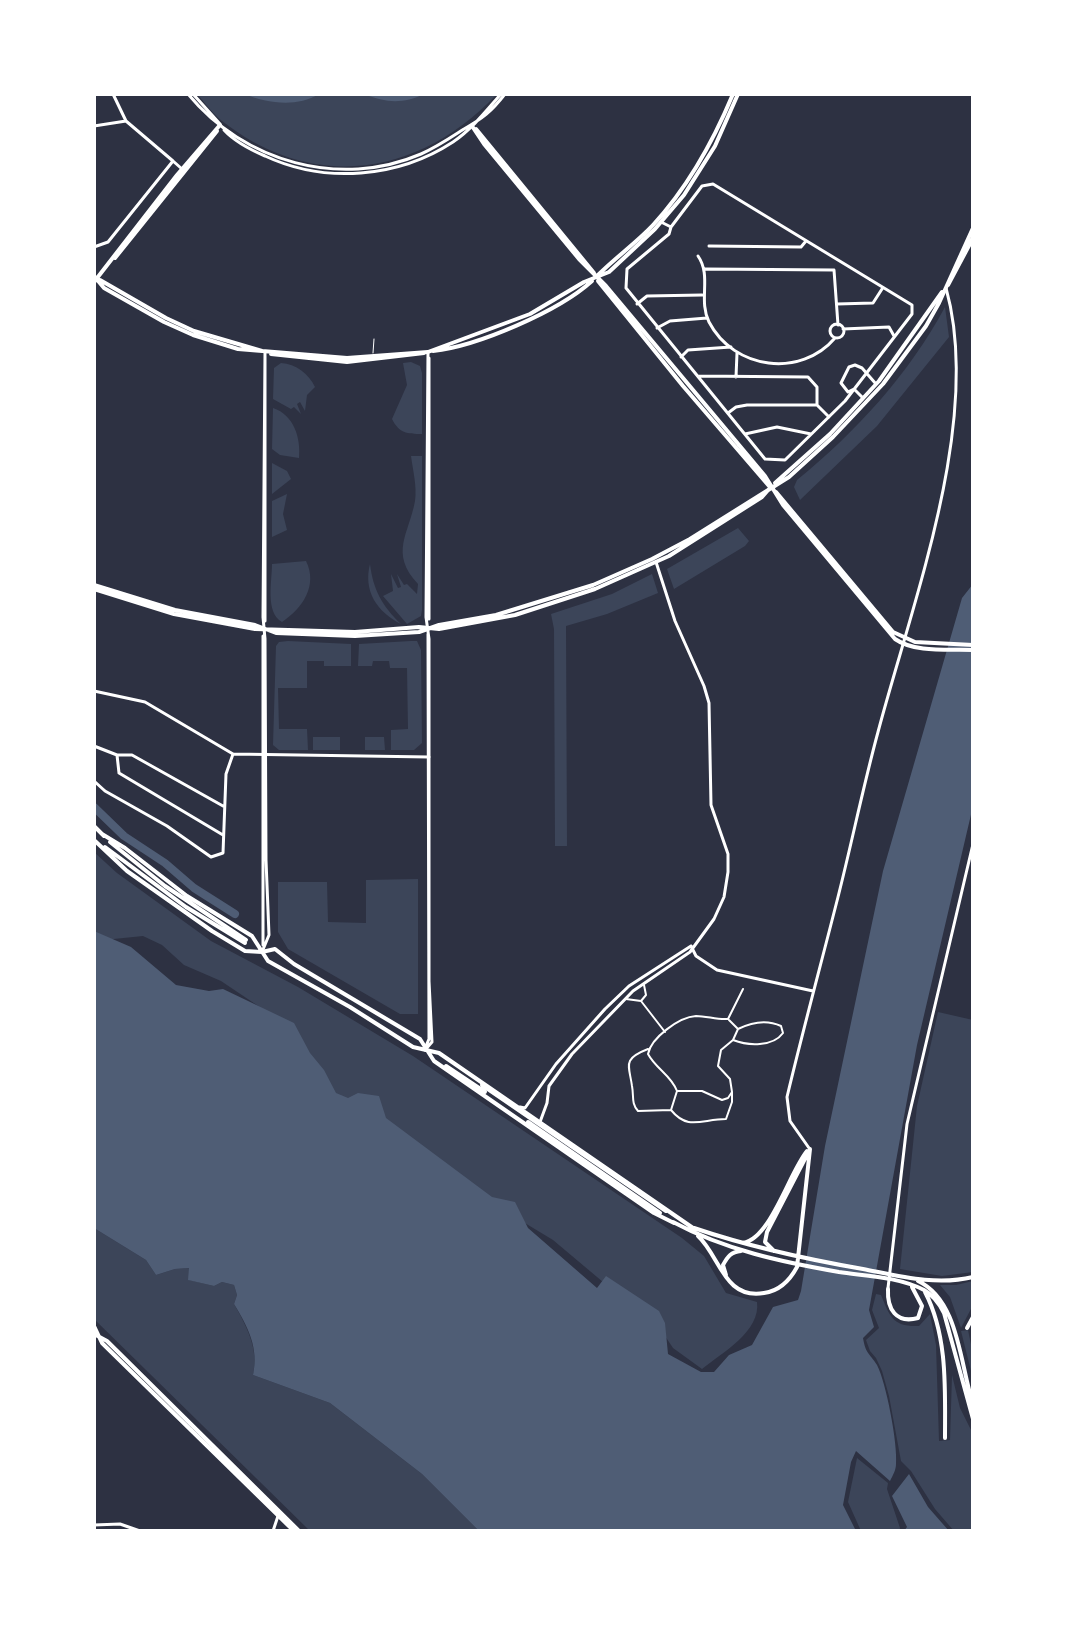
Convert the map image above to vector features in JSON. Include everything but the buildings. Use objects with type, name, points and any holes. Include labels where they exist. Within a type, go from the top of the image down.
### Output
[{"type":"main road","points":[[95,279],[104,288],[164,322],[216,343],[277,356],[347,362],[428,352],[530,314],[609,272],[684,195],[715,146],[736,94]]},
{"type":"main road","points":[[596,277],[652,226],[681,192],[711,144],[736,94]]},
{"type":"main road","points":[[95,279],[220,125]]},
{"type":"main road","points":[[95,279],[215,136],[220,125]]},
{"type":"main road","points":[[472,126],[890,628],[904,642],[973,647]]},
{"type":"main road","points":[[94,587],[147,607],[198,620],[264,628],[276,633],[355,636],[419,632],[428,627],[496,615],[593,585],[667,552],[789,477],[833,437],[883,384],[926,326],[973,228]]},
{"type":"main road","points":[[428,627],[439,629],[473,624],[536,609],[595,589],[656,562],[737,515],[762,497],[864,399],[952,282],[973,238]]},
{"type":"main road","points":[[265,353],[347,358],[428,352]]},
{"type":"main road","points":[[94,826],[165,886],[246,941],[186,907],[94,839]]},
{"type":"main road","points":[[102,834],[187,896],[252,936],[268,961],[413,1047],[439,1053],[446,1063],[654,1213],[744,1251],[896,1278],[936,1292],[948,1311],[973,1404]]},
{"type":"main road","points":[[94,839],[127,871],[199,923],[245,951],[275,949],[294,964],[420,1039],[425,1050],[519,1107],[695,1231],[731,1285],[757,1294],[773,1292],[792,1277],[800,1247],[810,1149]]},
{"type":"main road","points":[[446,1063],[695,1231],[783,1258]]},
{"type":"main road","points":[[741,1244],[750,1242],[763,1229],[804,1154],[810,1149]]},
{"type":"main road","points":[[783,1258],[765,1242],[767,1232],[810,1149]]},
{"type":"main road","points":[[731,1285],[723,1265],[734,1252],[744,1251]]},
{"type":"main road","points":[[911,1282],[973,1277]]},
{"type":"main road","points":[[888,1289],[892,1311],[903,1320],[918,1318],[922,1306],[911,1282]]},
{"type":"main road","points":[[911,1282],[939,1304],[944,1313],[973,1419]]},
{"type":"main road","points":[[924,1290],[933,1307],[938,1328],[944,1371],[945,1438]]},
{"type":"main road","points":[[967,1328],[973,1317]]},
{"type":"main road","points":[[94,1326],[102,1343],[297,1531]]},
{"type":"main road","points":[[97,1335],[297,1531]]},
{"type":"street","points":[[113,94],[126,121],[182,169]]},
{"type":"street","points":[[190,94],[228,134],[252,150],[302,169],[343,174],[385,169],[422,158],[450,143],[472,126],[503,94]]},
{"type":"street","points":[[94,126],[126,121]]},
{"type":"street","points":[[94,247],[108,242],[173,161]]},
{"type":"street","points":[[713,184],[912,305],[912,314],[854,389],[785,460],[765,459],[626,288],[627,269],[669,234],[671,227],[702,186],[713,184]]},
{"type":"street","points":[[661,222],[671,227]]},
{"type":"street","points":[[709,246],[801,247],[806,241]]},
{"type":"street","points":[[698,256],[705,269],[704,295],[708,318],[717,332],[746,358],[776,366],[804,360],[825,350],[835,338],[842,336],[843,329]]},
{"type":"street","points":[[705,269],[834,270],[838,325],[843,329],[889,327],[895,337]]},
{"type":"street","points":[[837,304],[873,303],[883,288]]},
{"type":"street","points":[[810,1149],[790,1121],[787,1097],[946,472],[956,398],[952,318],[946,288]]},
{"type":"street","points":[[637,304],[647,296],[704,295]]},
{"type":"street","points":[[657,328],[670,321],[708,318]]},
{"type":"street","points":[[835,338],[831,329],[838,325]]},
{"type":"street","points":[[681,357],[688,350],[735,349]]},
{"type":"street","points":[[735,349],[736,377]]},
{"type":"street","points":[[425,1050],[432,1042],[429,981],[428,352]]},
{"type":"street","points":[[262,952],[269,935],[264,628],[265,353]]},
{"type":"street","points":[[854,389],[848,392],[841,383],[849,367],[855,365],[876,384]]},
{"type":"street","points":[[698,376],[808,377],[817,387],[817,405]]},
{"type":"street","points":[[854,389],[864,399]]},
{"type":"street","points":[[728,413],[736,407],[747,405],[817,405],[829,417]]},
{"type":"street","points":[[745,434],[777,427],[811,434]]},
{"type":"street","points":[[519,1107],[525,1108],[584,1030],[629,986],[691,946],[714,919],[724,897],[728,854],[711,805],[709,703],[675,621],[656,562]]},
{"type":"street","points":[[94,691],[145,702],[233,754],[428,757]]},
{"type":"street","points":[[94,746],[117,755],[132,755],[225,807]]},
{"type":"street","points":[[94,781],[211,857],[223,853],[226,774],[233,754]]},
{"type":"street","points":[[117,755],[119,773],[223,835]]},
{"type":"street","points":[[888,1289],[907,1124],[973,844]]},
{"type":"street","points":[[691,946],[696,956],[717,970],[813,991]]},
{"type":"street","points":[[540,1122],[549,1086],[588,1034],[644,983],[690,952],[691,946]]},
{"type":"street","points":[[641,1001],[646,995],[644,983]]},
{"type":"street","points":[[728,1019],[743,989]]},
{"type":"street","points":[[625,999],[641,1001]]},
{"type":"street","points":[[641,1001],[665,1033]]},
{"type":"street","points":[[671,1110],[638,1111],[633,1106],[632,1082],[628,1073],[633,1056],[649,1049],[655,1039],[686,1018],[728,1019],[738,1029]]},
{"type":"street","points":[[671,1110],[681,1122],[726,1119],[732,1092],[730,1079],[718,1066],[721,1050],[733,1040],[738,1029],[757,1022],[774,1023],[781,1026],[783,1033],[775,1041],[754,1045],[733,1040]]},
{"type":"street","points":[[649,1049],[651,1060],[670,1076],[677,1091],[671,1110]]},
{"type":"street","points":[[677,1091],[702,1091],[722,1100],[732,1092]]},
{"type":"street","points":[[94,1340],[97,1335]]},
{"type":"street","points":[[273,1531],[278,1516]]},
{"type":"street","points":[[94,1525],[120,1524],[140,1531]]},
{"type":"lane","points":[[373,357],[374,339]]},
{"type":"shaded area","points":[[197,94],[497,94],[467,122],[434,143],[400,158],[365,165],[329,166],[293,159],[257,144],[222,121]]},
{"type":"shaded area","points":[[244,94],[319,94],[301,101],[282,103]]},
{"type":"shaded area","points":[[364,94],[424,94],[394,101]]},
{"type":"shaded area","points":[[945,307],[949,337],[877,426],[800,500],[794,487],[797,480],[880,401],[915,356]]},
{"type":"shaded area","points":[[281,363],[301,370],[315,387],[307,395],[305,411],[300,402],[297,404],[301,414],[294,407],[291,409],[273,399],[274,368]]},
{"type":"shaded area","points":[[403,363],[420,366],[422,373],[422,434],[404,432],[392,419],[407,385]]},
{"type":"shaded area","points":[[273,408],[286,416],[295,428],[299,458],[280,455],[272,449]]},
{"type":"shaded area","points":[[411,456],[422,456],[422,610],[421,616],[407,624],[383,596],[393,591],[391,574],[398,588],[401,587],[397,574],[404,585],[407,584],[417,594],[418,584],[404,563],[403,553],[415,495]]},
{"type":"shaded area","points":[[272,463],[287,471],[291,479],[272,494]]},
{"type":"shaded area","points":[[287,494],[283,514],[287,530],[272,537],[272,501]]},
{"type":"shaded area","points":[[738,528],[749,541],[745,546],[674,589],[667,569]]},
{"type":"shaded area","points":[[306,561],[310,579],[306,595],[296,610],[282,622],[273,612],[271,604],[272,564]]},
{"type":"shaded area","points":[[370,564],[380,597],[401,624],[385,613],[374,600],[368,574]]},
{"type":"shaded area","points":[[652,574],[658,593],[607,614],[566,626],[567,846],[555,846],[554,629],[551,614],[612,594]]},
{"type":"shaded area","points":[[973,584],[973,806],[917,1045],[869,1310],[874,1327],[863,1338],[884,1385],[893,1428],[896,1466],[890,1481],[856,1451],[843,1505],[856,1531],[479,1531],[422,1474],[330,1403],[253,1375],[255,1356],[248,1329],[234,1304],[237,1295],[234,1285],[222,1282],[214,1286],[188,1280],[189,1268],[156,1275],[146,1260],[94,1228],[94,931],[131,947],[176,985],[209,991],[223,989],[294,1023],[336,1093],[348,1098],[358,1093],[379,1096],[386,1118],[492,1197],[515,1202],[528,1228],[597,1288],[606,1276],[659,1311],[665,1323],[668,1354],[701,1372],[714,1372],[729,1355],[752,1345],[773,1307],[798,1300],[801,1291],[825,1146],[883,871],[962,598]]},
{"type":"shaded area","points":[[417,641],[421,650],[422,743],[414,750],[391,750],[391,730],[408,729],[407,668],[390,668],[389,661],[373,661],[372,666],[358,666],[359,644]]},
{"type":"shaded area","points":[[279,642],[351,644],[351,666],[324,666],[324,661],[307,661],[307,688],[278,688],[279,729],[307,729],[308,750],[279,750],[273,745],[276,646]]},
{"type":"shaded area","points":[[313,737],[340,737],[340,750],[313,750]]},
{"type":"shaded area","points":[[365,737],[384,737],[385,750],[365,750]]},
{"type":"shaded area","points":[[94,852],[117,873],[211,941],[298,987],[413,1056],[682,1238],[704,1256],[726,1293],[757,1302],[757,1313],[747,1332],[702,1369],[673,1348],[655,1321],[622,1298],[553,1240],[495,1205],[339,1100],[285,1024],[221,981],[184,965],[162,945],[143,936],[104,940],[94,936]]},
{"type":"shaded area","points":[[418,879],[418,1014],[400,1014],[288,949],[278,932],[278,882],[327,882],[328,922],[366,923],[366,880]]},
{"type":"shaded area","points":[[938,1012],[973,1020],[973,1272],[942,1276],[900,1269],[917,1106]]},
{"type":"shaded area","points":[[94,1228],[146,1260],[156,1275],[189,1268],[189,1280],[214,1286],[222,1282],[234,1285],[237,1295],[234,1304],[253,1347],[253,1375],[330,1403],[422,1474],[479,1531],[310,1531],[94,1319]]},
{"type":"shaded area","points":[[973,1281],[973,1305],[961,1328],[950,1297],[940,1285]]},
{"type":"shaded area","points":[[876,1294],[881,1295],[894,1319],[903,1325],[919,1326],[930,1314],[936,1345],[939,1441],[950,1440],[952,1375],[960,1408],[973,1434],[973,1531],[954,1531],[901,1461],[882,1371],[866,1340],[879,1328],[872,1310]]},
{"type":"shaded area","points":[[968,1330],[973,1354],[973,1379],[961,1331]]},
{"type":"shaded area","points":[[857,1458],[888,1483],[899,1531],[861,1531],[848,1502]]},
{"type":"shaded area","points":[[909,1474],[928,1507],[949,1531],[904,1531],[907,1527],[892,1496]]},
{"type":"waterway","points":[[94,807],[124,836],[235,914]]}]
